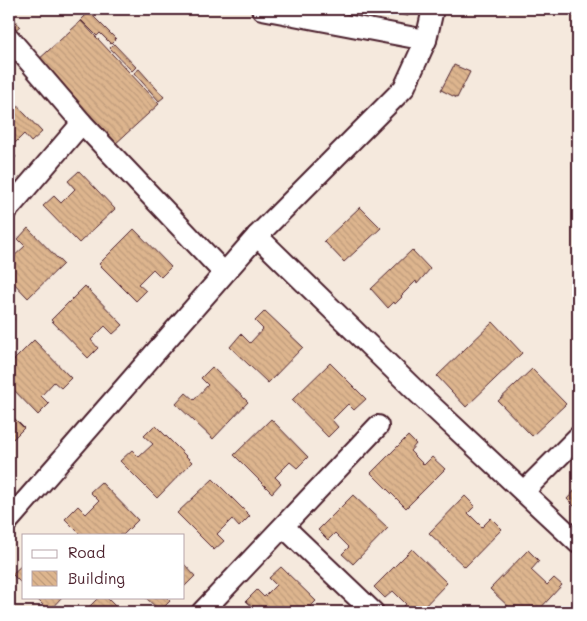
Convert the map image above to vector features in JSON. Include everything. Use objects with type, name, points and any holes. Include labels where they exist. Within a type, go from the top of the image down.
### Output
[{"type":"street","points":[[262,9],[426,40]]},
{"type":"street","points":[[9,520],[257,236],[404,88],[426,40],[433,9]]},
{"type":"street","points":[[9,38],[82,123],[224,273]]},
{"type":"street","points":[[9,208],[82,123]]},
{"type":"street","points":[[257,236],[418,393],[578,544]]},
{"type":"street","points":[[202,612],[378,426]]},
{"type":"street","points":[[524,492],[578,437]]},
{"type":"street","points":[[284,527],[373,612]]},
{"type":"building","points":[[369,9],[390,9],[390,13],[369,11]]},
{"type":"building","points":[[394,9],[410,9],[408,16],[393,13]]},
{"type":"building","points":[[89,12],[116,39],[111,44],[100,33],[97,36],[81,20]]},
{"type":"building","points":[[9,14],[20,26],[13,32],[9,27]]},
{"type":"building","points":[[81,21],[159,104],[114,145],[37,61]]},
{"type":"building","points":[[114,44],[136,67],[132,71],[110,48]]},
{"type":"building","points":[[454,65],[470,72],[457,98],[441,90]]},
{"type":"building","points":[[139,69],[164,97],[159,101],[134,73]]},
{"type":"building","points":[[9,97],[42,132],[31,142],[24,134],[9,149]]},
{"type":"building","points":[[9,149],[16,157],[9,163]]},
{"type":"building","points":[[79,171],[115,209],[79,243],[43,206],[54,196],[61,203],[75,189],[68,181]]},
{"type":"building","points":[[360,207],[381,228],[344,262],[324,241]]},
{"type":"building","points":[[28,228],[63,264],[28,298],[9,278],[9,257],[11,259],[25,246],[18,239]]},
{"type":"building","points":[[134,229],[171,267],[161,277],[153,269],[138,284],[146,291],[136,301],[99,264]]},
{"type":"building","points":[[412,250],[430,269],[417,284],[416,281],[395,304],[394,302],[388,308],[371,289]]},
{"type":"building","points":[[85,286],[123,325],[113,334],[105,326],[91,340],[98,348],[88,358],[51,320]]},
{"type":"building","points":[[265,311],[303,347],[268,383],[230,347],[241,334],[250,343],[263,329],[255,321]]},
{"type":"building","points":[[9,314],[14,319],[9,325]]},
{"type":"building","points":[[493,322],[522,353],[466,407],[437,376]]},
{"type":"building","points":[[34,340],[71,378],[61,388],[54,382],[41,396],[49,404],[38,415],[9,385],[9,365]]},
{"type":"building","points":[[330,363],[366,399],[354,410],[348,404],[332,420],[338,427],[328,437],[292,400]]},
{"type":"building","points":[[212,367],[248,402],[213,439],[176,404],[186,393],[194,400],[208,385],[201,378]]},
{"type":"building","points":[[532,369],[566,404],[532,436],[498,401]]},
{"type":"building","points":[[9,413],[24,428],[13,439],[9,434]]},
{"type":"building","points":[[271,419],[308,457],[297,468],[290,462],[275,477],[281,483],[272,493],[234,455]]},
{"type":"building","points":[[155,425],[192,462],[157,498],[120,461],[132,450],[139,457],[153,444],[144,436]]},
{"type":"building","points":[[408,436],[416,444],[410,451],[424,465],[432,457],[445,469],[406,508],[371,473]]},
{"type":"building","points":[[213,479],[250,516],[239,527],[232,519],[217,534],[224,541],[214,550],[177,513]]},
{"type":"building","points":[[101,482],[138,520],[124,534],[80,534],[65,519],[78,506],[86,514],[99,501],[90,492]]},
{"type":"building","points":[[578,487],[578,508],[577,509],[567,499]]},
{"type":"building","points":[[353,495],[388,528],[353,564],[342,554],[349,547],[335,533],[328,540],[318,530]]},
{"type":"building","points":[[465,496],[475,506],[468,513],[482,527],[491,518],[502,529],[465,567],[429,533]]},
{"type":"building","points":[[412,549],[447,583],[419,612],[402,612],[400,610],[406,604],[393,591],[385,598],[374,587]]},
{"type":"building","points":[[528,550],[539,561],[531,570],[547,585],[554,578],[562,585],[537,612],[514,612],[490,589]]},
{"type":"building","points":[[22,565],[22,584],[12,574]]},
{"type":"building","points":[[185,565],[195,576],[185,586]]},
{"type":"building","points":[[281,567],[316,601],[305,612],[258,612],[246,601],[257,590],[264,597],[276,585],[269,578]]},
{"type":"building","points":[[36,598],[61,598],[49,611]]},
{"type":"building","points":[[98,598],[107,598],[121,612],[84,612]]},
{"type":"building","points":[[146,598],[167,598],[170,601],[160,611]]}]
